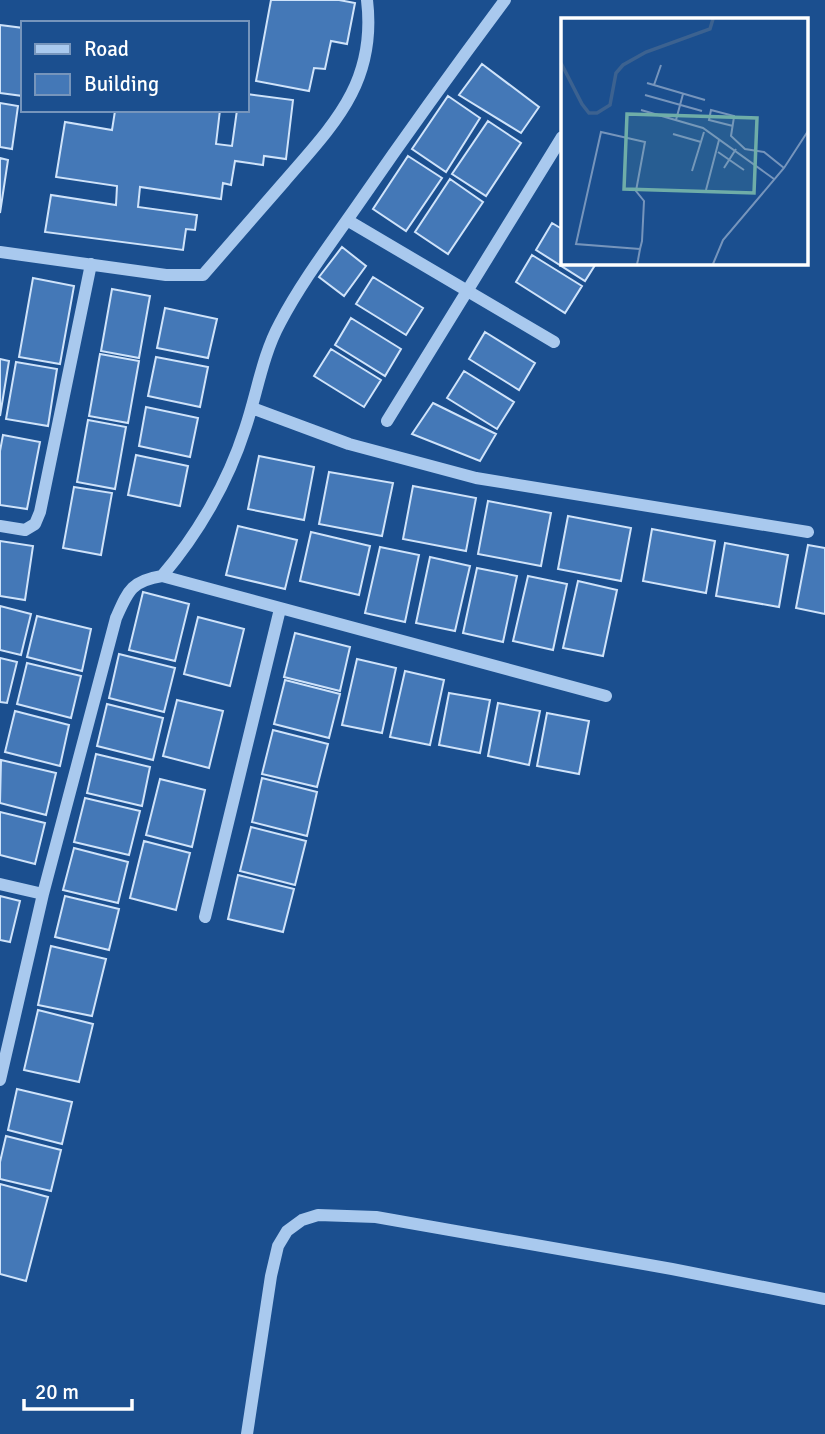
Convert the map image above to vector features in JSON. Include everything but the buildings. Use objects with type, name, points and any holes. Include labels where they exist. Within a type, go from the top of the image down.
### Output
[{"type":"street","points":[[0,252],[166,275],[203,275],[338,119],[363,66],[367,0]]},
{"type":"street","points":[[162,576],[197,528],[233,462],[269,347],[280,323],[347,220],[505,0]]},
{"type":"street","points":[[387,421],[561,139]]},
{"type":"street","points":[[347,220],[554,342]]},
{"type":"street","points":[[0,526],[25,530],[35,524],[40,512],[91,264]]},
{"type":"street","points":[[252,408],[349,444],[476,478],[808,532]]},
{"type":"street","points":[[0,1080],[44,894],[116,618],[127,593],[143,579],[162,576],[606,696]]},
{"type":"street","points":[[205,917],[280,609]]},
{"type":"street","points":[[0,884],[44,894]]},
{"type":"street","points":[[247,1434],[278,1246],[287,1231],[302,1220],[318,1215],[376,1217],[825,1299]]}]
